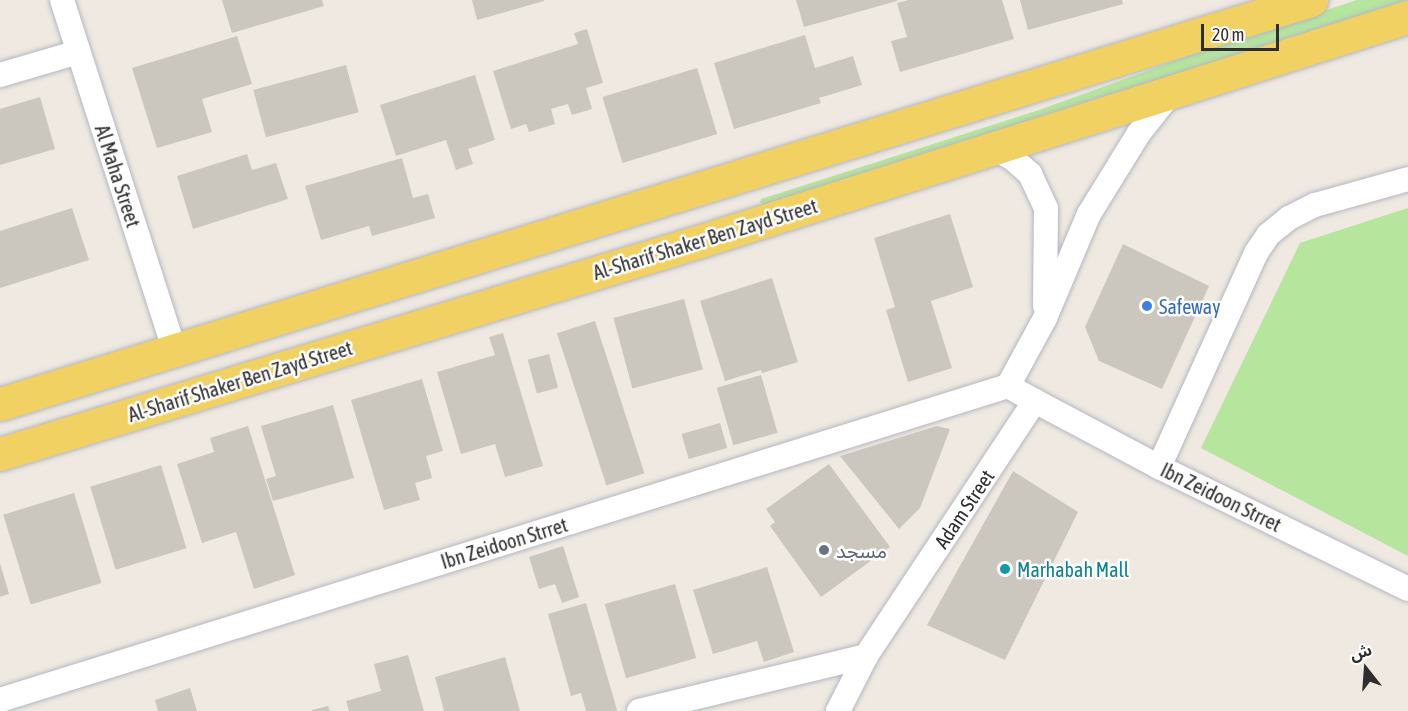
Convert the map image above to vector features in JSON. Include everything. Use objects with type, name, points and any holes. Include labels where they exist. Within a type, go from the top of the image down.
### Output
[{"type":"main road","points":[[0,404],[1311,0]]},
{"type":"main road","name":"Al-Sharif Shaker Ben Zayd Street","points":[[0,454],[726,233],[1408,17]]},
{"type":"main road","points":[[712,184],[726,233]]},
{"type":"street","name":"Al Maha Street","points":[[62,0],[175,351]]},
{"type":"street","points":[[0,75],[78,52]]},
{"type":"street","points":[[1035,401],[1008,386],[1045,318],[1089,214],[1140,133],[1170,94]]},
{"type":"street","points":[[996,149],[1013,159],[1030,174],[1046,209],[1045,318]]},
{"type":"street","points":[[1158,467],[1257,253],[1268,235],[1289,218],[1315,205],[1408,178]]},
{"type":"street","name":"Ibn Zeidoon Strret","points":[[0,700],[1008,386]]},
{"type":"street","name":"Ibn Zeidoon Strret","points":[[1035,401],[1158,467],[1408,589]]},
{"type":"street","name":"Adam Street","points":[[838,711],[866,656],[1035,401]]},
{"type":"street","points":[[639,711],[866,656]]},
{"type":"green space","points":[[1357,0],[1408,0],[765,207],[760,202],[761,199],[1039,110],[1213,47]]},
{"type":"green space","points":[[1408,208],[1408,556],[1201,448],[1300,243]]},
{"type":"building","points":[[222,0],[322,0],[324,6],[232,33]]},
{"type":"building","points":[[472,0],[544,0],[544,1],[477,20]]},
{"type":"building","points":[[796,0],[897,0],[897,1],[804,27]]},
{"type":"building","points":[[909,0],[1002,0],[1014,39],[900,72],[891,41],[907,37],[897,3]]},
{"type":"building","points":[[1020,0],[1122,0],[1123,4],[1028,30]]},
{"type":"building","points":[[587,29],[603,83],[586,88],[592,109],[572,115],[568,104],[551,109],[555,124],[529,132],[526,124],[511,129],[493,71],[578,44],[574,33]]},
{"type":"building","points":[[805,35],[815,68],[853,56],[862,85],[819,98],[821,103],[734,129],[714,63]]},
{"type":"building","points":[[237,36],[252,84],[202,99],[212,132],[157,148],[132,68]]},
{"type":"building","points":[[346,65],[359,112],[266,137],[253,90]]},
{"type":"building","points":[[697,68],[717,134],[622,163],[602,97]]},
{"type":"building","points":[[475,75],[495,140],[468,149],[473,164],[456,170],[446,140],[396,156],[380,105]]},
{"type":"building","points":[[40,97],[55,149],[0,165],[0,109]]},
{"type":"building","points":[[247,154],[252,170],[276,163],[288,199],[193,229],[177,176]]},
{"type":"building","points":[[402,158],[413,198],[428,194],[435,218],[372,236],[369,226],[321,240],[305,186]]},
{"type":"building","points":[[72,208],[89,260],[0,288],[0,231]]},
{"type":"building","points":[[950,214],[973,287],[931,301],[952,368],[908,382],[886,310],[895,307],[874,238]]},
{"type":"building","name":"Safeway","points":[[1123,244],[1209,286],[1162,389],[1099,361],[1085,327]]},
{"type":"building","points":[[772,278],[798,362],[725,381],[700,301]]},
{"type":"building","points":[[684,299],[703,370],[632,388],[613,318]]},
{"type":"building","points":[[595,321],[644,473],[606,486],[557,333]]},
{"type":"building","points":[[503,333],[543,466],[505,477],[495,444],[461,454],[437,372],[495,355],[489,337]]},
{"type":"building","points":[[549,354],[558,388],[537,394],[528,360]]},
{"type":"building","points":[[761,375],[778,433],[733,445],[717,388]]},
{"type":"building","points":[[422,379],[443,451],[426,456],[432,478],[415,483],[420,500],[384,510],[351,400]]},
{"type":"building","points":[[333,405],[354,478],[273,501],[266,479],[276,476],[261,426]]},
{"type":"building","points":[[720,423],[727,448],[689,459],[682,434]]},
{"type":"building","points":[[248,426],[295,575],[254,589],[236,532],[202,543],[177,464],[214,452],[210,438]]},
{"type":"building","points":[[937,426],[950,429],[920,508],[899,529],[840,456]]},
{"type":"building","points":[[829,464],[890,547],[821,597],[770,526],[775,522],[766,509]]},
{"type":"building","points":[[161,465],[186,548],[116,570],[90,487]]},
{"type":"building","name":"Marhabah Mall","points":[[1013,471],[1078,512],[1005,660],[927,625]]},
{"type":"building","points":[[74,493],[101,583],[31,605],[3,515]]},
{"type":"building","points":[[563,546],[579,597],[562,603],[555,584],[539,589],[529,557]]},
{"type":"building","points":[[0,563],[9,594],[0,597]]},
{"type":"building","points":[[767,567],[794,652],[764,662],[757,641],[713,654],[693,590]]},
{"type":"building","points":[[675,584],[696,658],[626,678],[605,604]]},
{"type":"building","points":[[586,603],[617,710],[614,711],[586,711],[581,693],[571,696],[548,614]]},
{"type":"building","points":[[408,655],[424,711],[349,711],[346,701],[381,691],[374,664]]},
{"type":"building","points":[[505,657],[520,711],[444,711],[435,677]]},
{"type":"building","points":[[190,688],[197,711],[158,711],[155,700]]},
{"type":"building","points":[[328,706],[330,711],[312,711],[312,710]]},
{"type":"place","name":"Safeway","points":[[1147,306]]},
{"type":"place","name":"مسجد","points":[[824,550]]},
{"type":"place","name":"Marhabah Mall","points":[[1005,569]]}]
